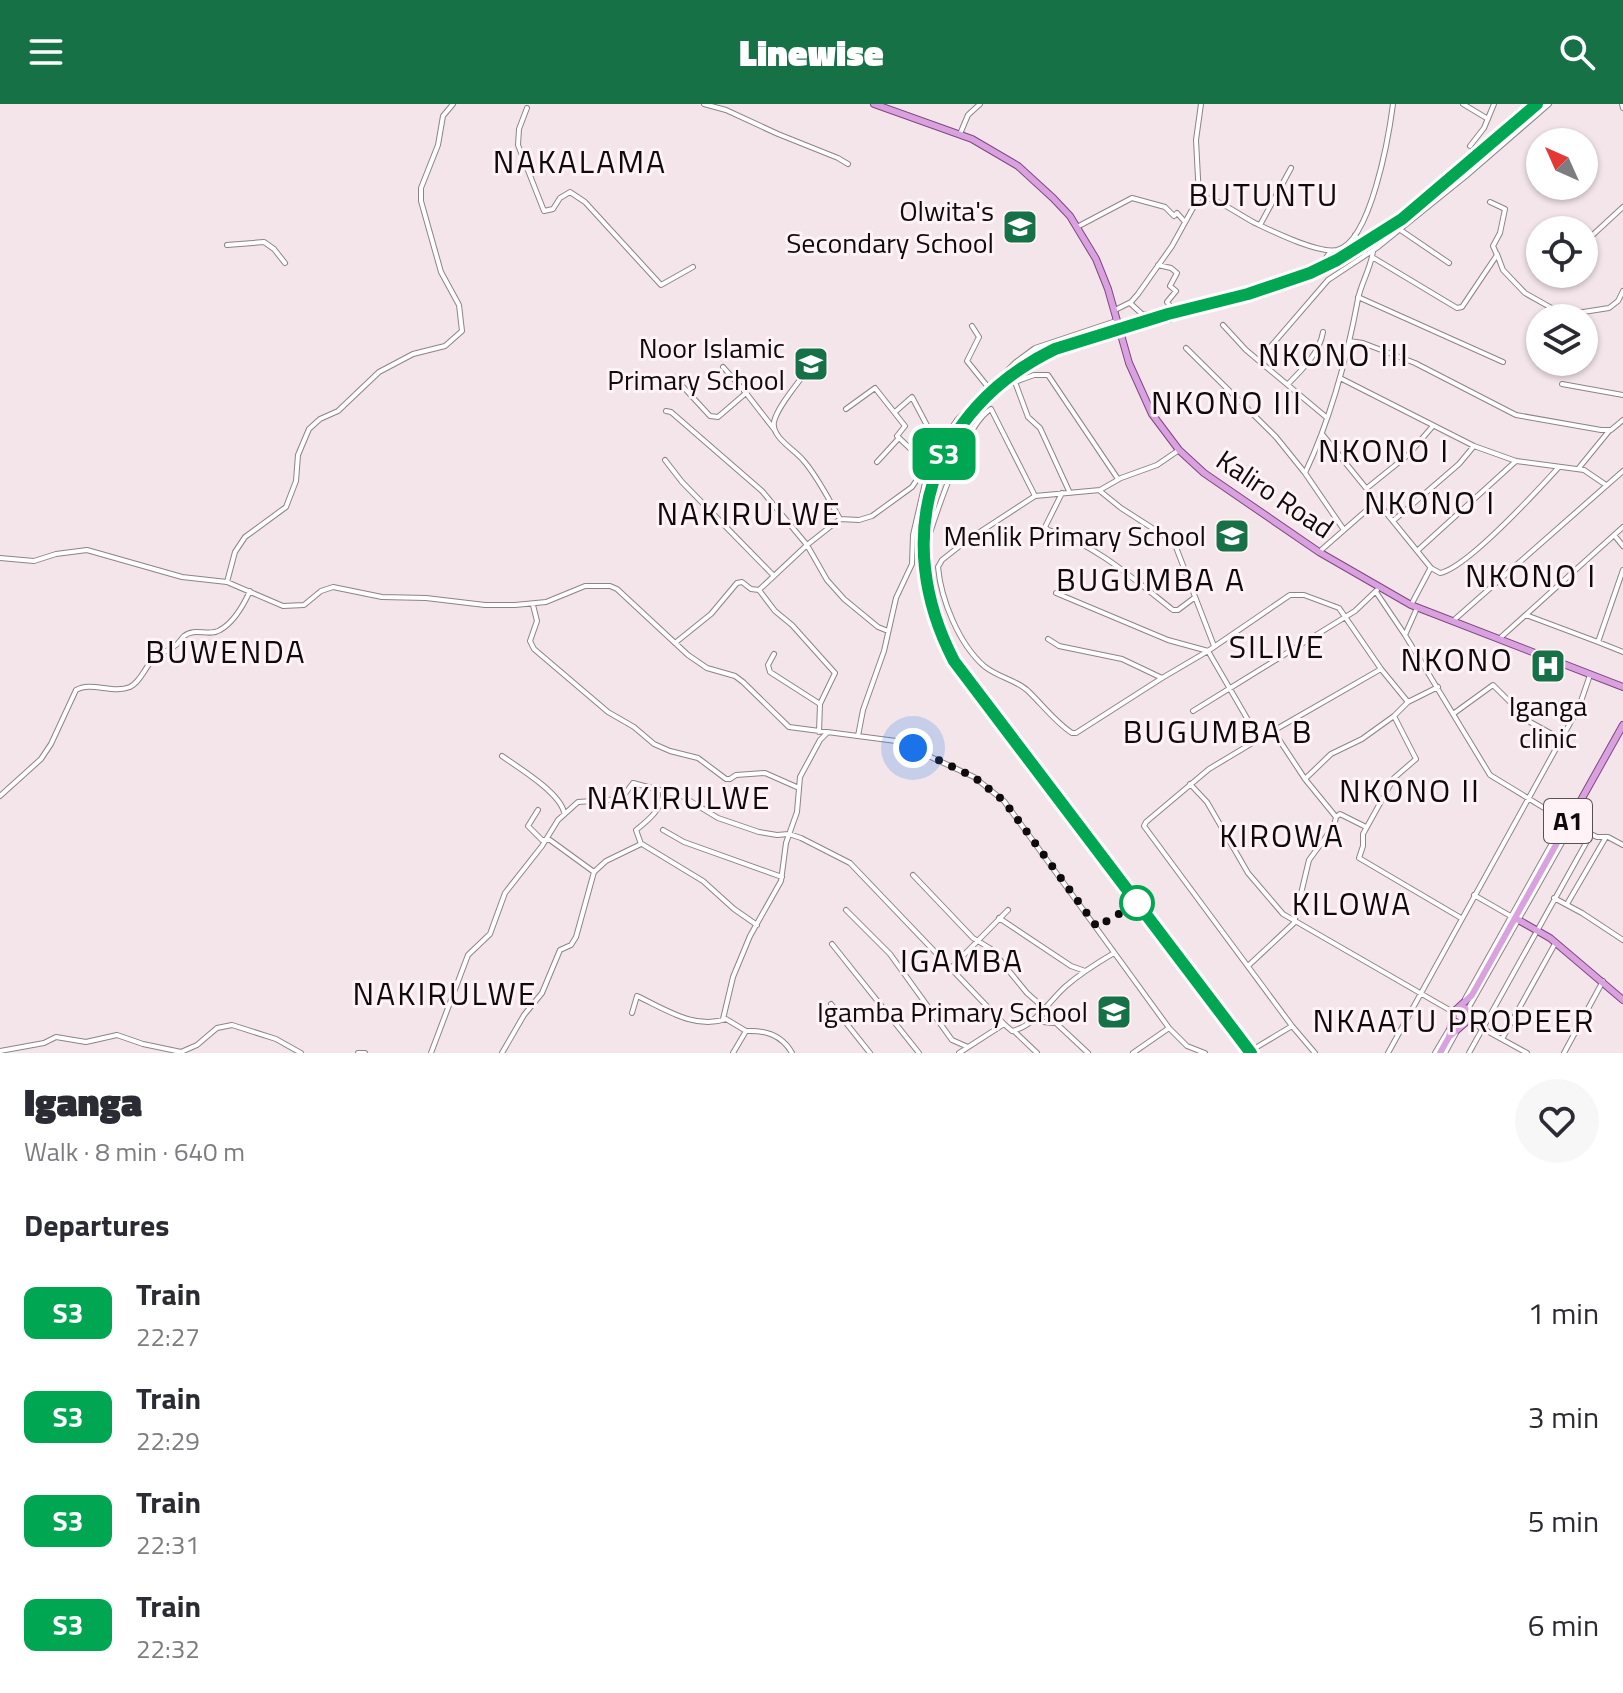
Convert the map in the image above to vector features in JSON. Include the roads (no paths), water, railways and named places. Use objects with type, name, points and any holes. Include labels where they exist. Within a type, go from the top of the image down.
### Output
[{"type":"main road","name":"Kaliro Road","points":[[876,104],[992,150],[1034,179],[1053,198],[1077,227],[1096,259],[1115,310],[1129,363],[1154,419],[1179,450],[1226,490],[1377,590],[1623,688]]},
{"type":"main road","name":"A1","points":[[1460,1016],[1623,725]]},
{"type":"main road","points":[[1516,918],[1539,929],[1602,982]]},
{"type":"main road","points":[[1539,929],[1623,998]]},
{"type":"main road","points":[[1440,1053],[1460,1016]]},
{"type":"street","points":[[227,582],[235,552],[245,537],[286,507],[296,481],[298,455],[309,429],[320,419],[338,411],[379,372],[413,354],[445,346],[462,331],[459,305],[441,272],[421,201],[421,188],[438,145],[443,116],[453,104]]},
{"type":"street","points":[[704,104],[807,144],[848,164]]},
{"type":"street","points":[[960,135],[968,115],[980,104]]},
{"type":"street","points":[[1115,310],[1130,303],[1186,223],[1199,197],[1196,140],[1201,104]]},
{"type":"street","points":[[1199,197],[1208,198],[1260,225],[1319,249],[1343,247],[1355,235],[1369,206],[1393,104]]},
{"type":"street","points":[[1463,104],[1488,119]]},
{"type":"street","points":[[1470,146],[1478,138],[1494,104]]},
{"type":"street","points":[[1305,473],[1322,434],[1340,378],[1358,297],[1372,254],[1549,104]]},
{"type":"street","points":[[527,108],[519,129],[518,145],[544,211],[553,209],[560,198],[570,192],[585,202],[661,285],[693,267]]},
{"type":"street","points":[[1260,225],[1291,168]]},
{"type":"street","points":[[1077,227],[1132,198],[1165,207],[1174,216],[1177,213],[1186,223]]},
{"type":"street","points":[[1490,202],[1505,209],[1500,233],[1493,246],[1503,270],[1525,293],[1564,315],[1609,308],[1618,301],[1623,291]]},
{"type":"street","points":[[1598,230],[1623,207]]},
{"type":"street","points":[[1399,229],[1449,263]]},
{"type":"street","points":[[1355,235],[1365,255]]},
{"type":"street","points":[[227,245],[264,242],[285,263]]},
{"type":"street","points":[[1130,303],[1143,315],[1224,300],[1309,272],[1320,266],[1332,250]]},
{"type":"street","points":[[1259,360],[1328,280],[1365,255],[1372,254],[1459,308],[1497,254]]},
{"type":"street","points":[[1158,265],[1177,273],[1170,286],[1176,291],[1167,302],[1170,320]]},
{"type":"street","points":[[1358,297],[1503,362]]},
{"type":"street","points":[[759,590],[840,519],[859,520],[872,516],[912,487],[957,420],[1007,368],[1035,348],[1118,320]]},
{"type":"street","points":[[1223,325],[1246,350],[1326,417]]},
{"type":"street","points":[[972,326],[979,337],[967,361],[988,387]]},
{"type":"street","points":[[1288,384],[1311,357],[1321,342],[1323,332]]},
{"type":"street","points":[[1349,341],[1363,343],[1415,363],[1516,415],[1611,430]]},
{"type":"street","points":[[1186,348],[1254,414],[1305,473],[1344,530]]},
{"type":"street","points":[[723,367],[805,461],[840,519]]},
{"type":"street","points":[[774,429],[779,411],[808,369]]},
{"type":"street","points":[[1069,491],[1040,428],[1028,417],[1015,382],[1034,375],[1048,375],[1118,479]]},
{"type":"street","points":[[674,377],[710,416],[718,417],[746,393]]},
{"type":"street","points":[[1340,378],[1474,446],[1516,461],[1578,469],[1606,485]]},
{"type":"street","points":[[1562,384],[1623,395]]},
{"type":"street","points":[[846,409],[875,388],[905,426],[898,434],[899,438],[877,462]]},
{"type":"street","points":[[895,412],[912,397],[931,433],[944,440]]},
{"type":"street","points":[[930,533],[960,455],[983,413],[991,409],[1035,496]]},
{"type":"street","points":[[666,411],[671,412],[762,491],[807,545],[827,580],[844,599],[878,627],[888,631]]},
{"type":"street","points":[[1578,469],[1604,435],[1623,420]]},
{"type":"street","points":[[1367,488],[1408,455],[1433,427]]},
{"type":"street","points":[[1322,434],[1431,568],[1445,573],[1521,506],[1558,468]]},
{"type":"street","points":[[899,438],[930,464]]},
{"type":"street","points":[[1393,521],[1459,464],[1474,446]]},
{"type":"street","points":[[1179,450],[1157,465],[1118,479],[1100,490],[1035,496],[1004,514],[939,563],[944,595],[968,647],[983,665],[1020,685],[1072,733],[1076,733],[1208,651],[1290,595],[1304,595],[1333,605],[1346,617],[1408,702]]},
{"type":"street","points":[[665,460],[682,482],[773,575]]},
{"type":"street","points":[[1417,551],[1516,461]]},
{"type":"street","points":[[858,736],[896,598],[912,564],[913,535],[930,464]]},
{"type":"street","points":[[1453,621],[1623,471]]},
{"type":"street","points":[[1100,490],[1121,508],[1174,542],[1214,646]]},
{"type":"street","points":[[1062,493],[1045,527],[1048,530],[1077,542],[1173,610],[1178,610],[1194,598]]},
{"type":"street","points":[[1319,552],[1376,502]]},
{"type":"street","points":[[1499,639],[1623,527]]},
{"type":"street","points":[[1614,535],[1623,546]]},
{"type":"street","points":[[0,558],[34,561],[87,550],[182,577],[227,582],[283,606],[304,605],[321,591],[333,587],[382,597],[426,598],[485,605],[533,605],[585,586],[610,586],[707,668],[735,676],[743,682],[789,727],[896,741],[930,755],[988,787],[1004,801],[1169,1028],[1179,1040],[1198,1053],[1205,1053]]},
{"type":"street","points":[[1405,635],[1431,568]]},
{"type":"street","points":[[1598,642],[1623,570]]},
{"type":"street","points":[[675,643],[711,614],[737,583],[742,582],[751,589],[759,590],[835,673],[820,704],[819,732]]},
{"type":"street","points":[[1193,711],[1346,617],[1377,590],[1490,775],[1526,800],[1591,834],[1623,845]]},
{"type":"street","points":[[0,796],[41,759],[76,690],[84,686],[104,690],[129,687],[151,661],[177,645],[187,634],[220,631],[250,591]]},
{"type":"street","points":[[1056,593],[1168,640],[1208,651],[1259,739]]},
{"type":"street","points":[[533,605],[537,613],[530,641],[534,649],[608,712],[634,727],[654,744],[698,758],[726,779],[765,773],[799,788]]},
{"type":"street","points":[[1526,615],[1623,652]]},
{"type":"street","points":[[1048,639],[1059,646],[1122,659],[1162,678]]},
{"type":"street","points":[[774,654],[768,665],[770,672],[820,704]]},
{"type":"street","points":[[1315,1053],[1144,826],[1209,769],[1381,669]]},
{"type":"street","points":[[1388,1053],[1579,707],[1590,675]]},
{"type":"street","points":[[1453,714],[1493,685],[1530,722],[1561,739]]},
{"type":"street","points":[[1305,779],[1331,754],[1362,739],[1408,702],[1438,687]]},
{"type":"street","points":[[1394,716],[1416,759],[1394,778],[1361,839],[1363,846],[1359,858],[1461,918]]},
{"type":"street","points":[[1274,732],[1305,779],[1336,817]]},
{"type":"street","points":[[632,1013],[637,996],[683,1018],[715,1024],[723,1019],[733,977],[782,877],[786,843],[797,812],[803,770],[820,740],[828,733]]},
{"type":"street","points":[[502,756],[543,785],[564,812]]},
{"type":"street","points":[[431,1053],[468,955],[490,934],[505,893],[564,812],[578,802],[614,802],[621,799],[633,783],[682,796],[718,818],[759,832],[789,834],[850,863],[1004,1024],[1037,1053]]},
{"type":"street","points":[[1190,784],[1207,802],[1248,873],[1294,923],[1483,1028],[1518,1051],[1527,1053]]},
{"type":"street","points":[[664,790],[663,802],[650,819],[636,830],[641,844],[703,881],[757,925]]},
{"type":"street","points":[[538,810],[528,826],[542,840],[546,839],[594,872]]},
{"type":"street","points":[[1247,966],[1294,923],[1309,860],[1330,834],[1336,817],[1340,814],[1367,828]]},
{"type":"street","points":[[663,830],[694,846],[782,877]]},
{"type":"street","points":[[1469,1053],[1591,834]]},
{"type":"street","points":[[778,835],[786,843]]},
{"type":"street","points":[[1567,904],[1606,837]]},
{"type":"street","points":[[502,1053],[524,1015],[542,993],[560,950],[571,945],[576,937],[594,872],[606,861],[641,844]]},
{"type":"street","points":[[913,875],[1088,1053]]},
{"type":"street","points":[[1440,1053],[1516,918],[1474,895]]},
{"type":"street","points":[[1554,898],[1622,938]]},
{"type":"street","points":[[846,910],[890,954],[952,1040],[969,1046],[977,1053]]},
{"type":"street","points":[[951,968],[1008,910]]},
{"type":"street","points":[[999,918],[1071,966],[1085,971]]},
{"type":"street","points":[[1502,1039],[1556,942]]},
{"type":"street","points":[[832,944],[919,1053]]},
{"type":"street","points":[[1014,1031],[1032,1021],[1085,971],[1114,953]]},
{"type":"street","points":[[1564,1053],[1602,982]]},
{"type":"street","points":[[831,1004],[870,1053]]},
{"type":"street","points":[[1440,1053],[1460,1016]]},
{"type":"street","points":[[723,1019],[746,1031],[762,1031],[782,1038],[792,1053]]},
{"type":"street","points":[[1032,1021],[1058,1024]]},
{"type":"street","points":[[959,1053],[1004,1024]]},
{"type":"street","points":[[0,1051],[44,1043],[56,1037],[86,1042],[117,1035],[181,1052],[197,1045],[217,1028],[232,1025],[276,1039],[301,1053]]},
{"type":"street","points":[[1247,1053],[1292,1026]]},
{"type":"street","points":[[1133,1053],[1169,1028]]},
{"type":"street","points":[[733,1053],[746,1031]]},
{"type":"street","points":[[358,1053],[365,1053]]},
{"type":"railway","points":[[1251,1053],[954,661],[935,615],[925,569],[925,524],[933,481],[951,442],[977,406],[1012,375],[1055,349],[1168,314],[1248,294],[1310,273],[1337,260],[1402,219],[1537,104]]},
{"type":"train","name":"S3","points":[[1251,1053],[954,661],[930,606],[923,573],[926,513],[933,482],[943,455],[977,404],[1026,363],[1055,349],[1292,280],[1337,260],[1402,219],[1537,104]]},
{"type":"place","name":"Olwita's Secondary School","points":[[1020,227]]},
{"type":"place","name":"Noor Islamic Primary School","points":[[811,364]]},
{"type":"place","name":"Menlik Primary School","points":[[1232,536]]},
{"type":"place","name":"Iganga clinic","points":[[1548,666]]},
{"type":"place","name":"Igamba Primary School","points":[[1114,1012]]},
{"type":"district","name":"NAKALAMA","points":[[580,162]]},
{"type":"district","name":"BUTUNTU","points":[[1264,195]]},
{"type":"district","name":"NKONO III","points":[[1334,355]]},
{"type":"district","name":"NKONO III","points":[[1227,403]]},
{"type":"district","name":"NKONO I","points":[[1384,451]]},
{"type":"district","name":"NKONO I","points":[[1430,503]]},
{"type":"district","name":"NAKIRULWE","points":[[749,514]]},
{"type":"district","name":"NKONO I","points":[[1531,576]]},
{"type":"district","name":"BUGUMBA A","points":[[1151,580]]},
{"type":"district","name":"SILIVE","points":[[1277,647]]},
{"type":"district","name":"BUWENDA","points":[[226,652]]},
{"type":"district","name":"NKONO","points":[[1457,660]]},
{"type":"district","name":"BUGUMBA B","points":[[1218,732]]},
{"type":"district","name":"NKONO II","points":[[1410,791]]},
{"type":"district","name":"NAKIRULWE","points":[[679,798]]},
{"type":"district","name":"KIROWA","points":[[1282,836]]},
{"type":"district","name":"KILOWA","points":[[1352,904]]},
{"type":"district","name":"IGAMBA","points":[[962,961]]},
{"type":"district","name":"NAKIRULWE","points":[[445,994]]},
{"type":"district","name":"NKAATU PROPEER","points":[[1454,1021]]}]
